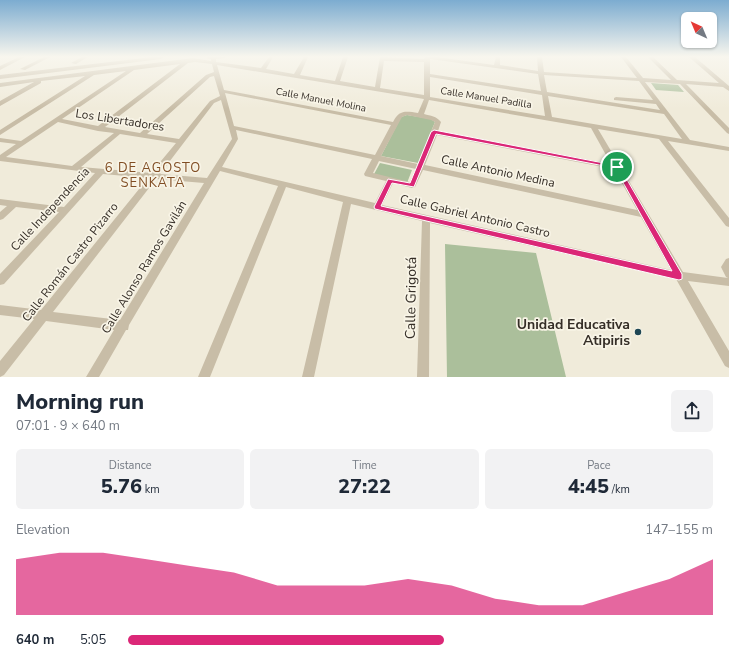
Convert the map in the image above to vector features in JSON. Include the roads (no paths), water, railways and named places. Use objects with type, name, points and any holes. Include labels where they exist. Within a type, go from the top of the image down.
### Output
[{"type":"street","points":[[0,77],[19,75]]},
{"type":"street","points":[[0,80],[41,75]]},
{"type":"street","points":[[0,85],[80,75]]},
{"type":"street","points":[[0,133],[91,75]]},
{"type":"street","points":[[0,158],[124,75]]},
{"type":"street","points":[[98,128],[169,75]]},
{"type":"street","points":[[141,136],[208,76],[214,75]]},
{"type":"street","name":"Calle Alonso Ramos Gavilán","points":[[92,377],[124,326],[234,139],[216,75]]},
{"type":"street","name":"Calle Manuel Padilla","points":[[288,75],[729,149]]},
{"type":"street","points":[[337,83],[340,75]]},
{"type":"street","points":[[377,90],[379,75]]},
{"type":"street","points":[[420,116],[427,98],[428,75],[664,112]]},
{"type":"street","points":[[541,75],[549,118]]},
{"type":"street","points":[[564,75],[724,85]]},
{"type":"street","points":[[636,75],[688,142]]},
{"type":"street","points":[[670,75],[729,132]]},
{"type":"street","points":[[712,75],[729,89]]},
{"type":"street","points":[[0,104],[43,79]]},
{"type":"street","name":"Calle Manuel Molina","points":[[222,94],[394,124]]},
{"type":"street","name":"Calle Román Castro Pizarro","points":[[0,371],[180,141],[212,102],[222,94]]},
{"type":"street","points":[[565,96],[657,102]]},
{"type":"street","points":[[403,114],[420,116],[438,121],[412,185],[368,174],[399,116],[403,114]]},
{"type":"street","name":"Los Libertadores","points":[[57,120],[141,136],[180,141]]},
{"type":"street","name":"Calle Antonio Medina","points":[[231,127],[643,214]]},
{"type":"street","points":[[594,127],[729,362]]},
{"type":"street","points":[[74,169],[119,132]]},
{"type":"street","points":[[434,132],[617,167]]},
{"type":"street","points":[[662,138],[729,224]]},
{"type":"street","points":[[0,140],[22,143]]},
{"type":"street","points":[[0,158],[74,169],[209,181]]},
{"type":"street","name":"Calle Gabriel Antonio Castro","points":[[217,168],[426,219],[679,276],[729,282]]},
{"type":"street","name":"Calle Independencia","points":[[0,281],[102,171]]},
{"type":"street","points":[[377,207],[390,180]]},
{"type":"street","points":[[204,377],[283,184]]},
{"type":"street","points":[[308,377],[348,199]]},
{"type":"street","points":[[0,202],[65,210]]},
{"type":"street","points":[[0,217],[14,204]]},
{"type":"street","name":"Calle Grigotá","points":[[423,377],[426,219]]},
{"type":"street","points":[[729,262],[726,267],[729,274]]},
{"type":"street","points":[[0,310],[124,326]]},
{"type":"place","name":"Unidad Educativa Atipiris","points":[[638,332]]},
{"type":"district","name":"6 DE AGOSTO SENKATA","points":[[153,176]]}]
